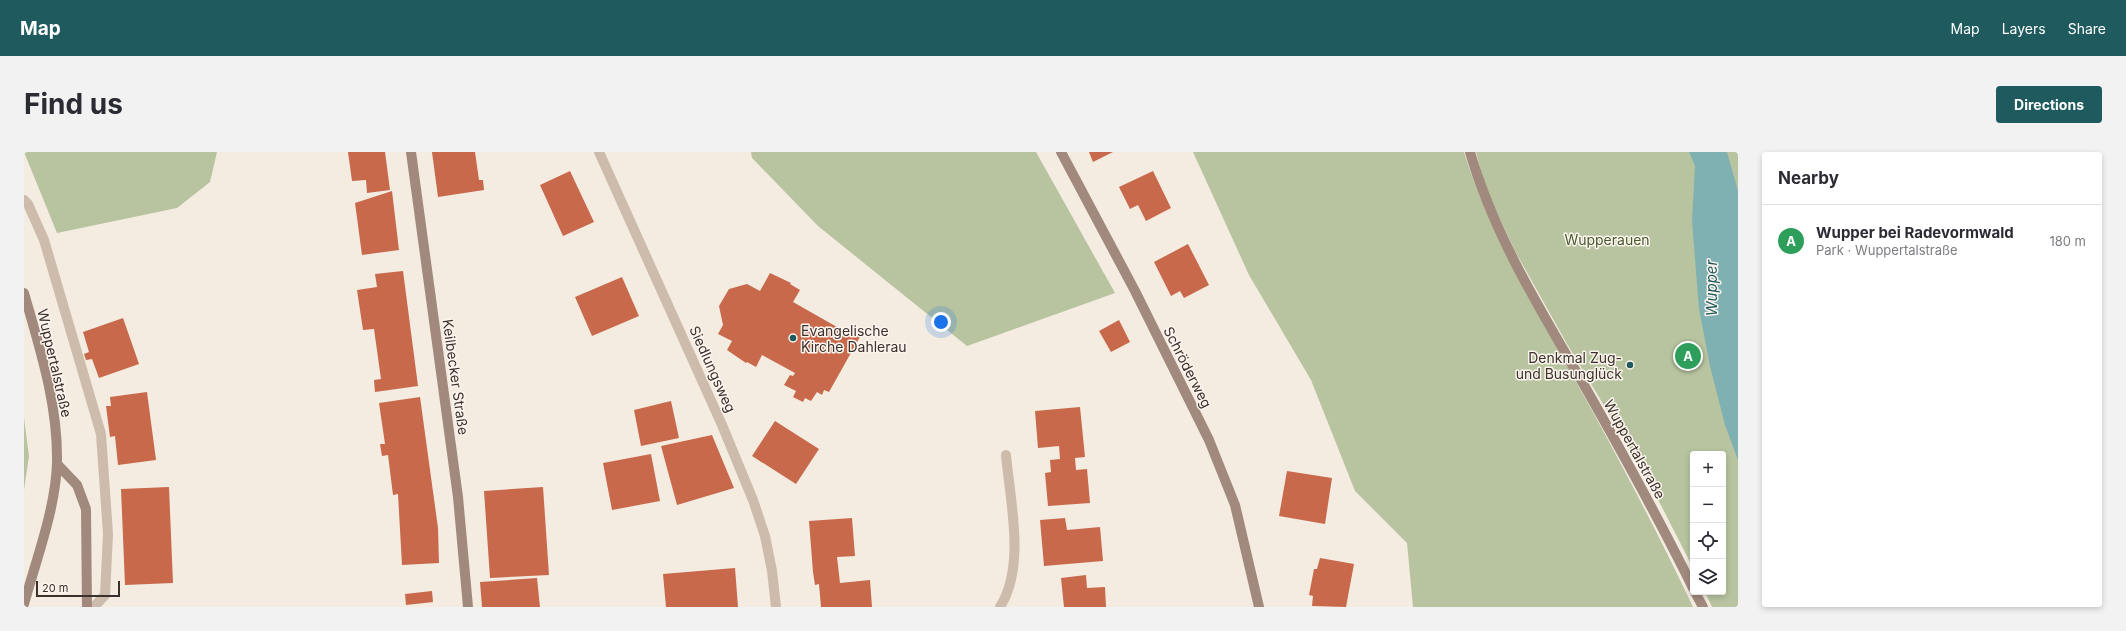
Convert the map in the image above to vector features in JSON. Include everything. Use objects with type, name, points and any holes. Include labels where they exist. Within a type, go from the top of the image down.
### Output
[{"type":"main road","name":"Keilbecker Straße","points":[[411,152],[458,497],[468,607]]},
{"type":"main road","name":"Schröderweg","points":[[1061,152],[1135,291],[1209,440],[1235,505],[1259,607]]},
{"type":"main road","name":"Wuppertalstraße","points":[[1470,152],[1480,187],[1512,255],[1635,474],[1690,582]]},
{"type":"main road","name":"Wuppertalstraße","points":[[24,293],[53,402],[57,464],[49,515],[24,604]]},
{"type":"main road","points":[[57,464],[77,485],[86,509],[87,607]]},
{"type":"main road","points":[[1697,595],[1703,607]]},
{"type":"street","name":"Siedlungsweg","points":[[599,152],[700,374],[753,500],[765,536],[772,571],[776,607]]},
{"type":"street","points":[[24,200],[28,204],[44,240],[101,434],[108,534],[105,595],[94,607]]},
{"type":"street","points":[[1000,607],[1008,595],[1014,572],[1013,530],[1006,455]]},
{"type":"green space","points":[[24,152],[217,152],[210,182],[177,208],[57,233]]},
{"type":"green space","points":[[751,152],[1036,152],[1115,293],[967,346],[818,226],[752,158]]},
{"type":"green space","points":[[1193,152],[1464,152],[1486,211],[1513,268],[1590,406],[1665,549],[1693,607],[1413,607],[1407,543],[1355,491],[1311,380],[1249,275]]},
{"type":"green space","name":"Wupperauen","points":[[1476,152],[1738,152],[1738,607],[1712,607],[1706,595],[1726,595],[1726,451],[1690,451],[1690,562],[1644,472],[1567,344],[1515,251],[1485,187]]},
{"type":"green space","points":[[24,418],[29,456],[24,490]]},
{"type":"water","name":"Wupper","points":[[1689,152],[1727,152],[1738,191],[1738,460],[1725,425],[1710,366],[1699,309],[1692,221],[1695,166]]},
{"type":"building","points":[[348,152],[385,152],[390,190],[367,193],[366,180],[352,181]]},
{"type":"building","points":[[432,152],[475,152],[479,180],[483,180],[484,190],[438,197]]},
{"type":"building","points":[[1089,152],[1113,152],[1093,162]]},
{"type":"building","points":[[570,171],[594,222],[563,236],[540,185]]},
{"type":"building","points":[[1153,171],[1171,208],[1146,221],[1138,205],[1130,209],[1119,187]]},
{"type":"building","points":[[392,191],[399,250],[362,255],[355,203]]},
{"type":"building","points":[[1188,244],[1209,285],[1184,298],[1180,291],[1171,296],[1154,262]]},
{"type":"building","points":[[403,271],[418,386],[375,392],[374,380],[381,379],[374,329],[363,330],[357,290],[377,287],[375,274]]},
{"type":"building","name":"Evangelische Kirche Dahlerau","points":[[770,273],[791,283],[790,284],[800,290],[793,302],[844,331],[846,327],[861,335],[829,392],[824,390],[822,395],[817,392],[811,401],[805,398],[803,402],[793,397],[796,391],[784,385],[790,375],[793,376],[795,373],[762,355],[756,367],[747,362],[746,363],[727,350],[732,341],[718,334],[723,325],[719,306],[729,289],[747,284],[760,291]]},
{"type":"building","points":[[622,277],[639,316],[592,336],[575,297]]},
{"type":"building","points":[[123,318],[139,364],[99,378],[92,359],[86,360],[84,354],[89,352],[83,332]]},
{"type":"building","points":[[1119,320],[1130,342],[1111,352],[1099,331]]},
{"type":"building","points":[[147,392],[156,460],[118,465],[115,436],[110,437],[106,406],[111,406],[110,397]]},
{"type":"building","points":[[420,397],[438,528],[439,563],[402,565],[398,494],[393,495],[388,455],[382,456],[380,444],[385,444],[379,403]]},
{"type":"building","points":[[671,401],[679,438],[641,446],[634,410]]},
{"type":"building","points":[[1080,407],[1085,457],[1075,458],[1076,470],[1087,469],[1090,503],[1048,506],[1045,473],[1051,472],[1050,460],[1060,459],[1059,446],[1038,448],[1035,411]]},
{"type":"building","points":[[775,421],[819,449],[796,484],[752,456]]},
{"type":"building","points":[[712,435],[734,488],[677,505],[661,446]]},
{"type":"building","points":[[651,454],[660,501],[612,510],[603,463]]},
{"type":"building","points":[[1287,471],[1332,478],[1325,524],[1279,516]]},
{"type":"building","points":[[169,487],[173,583],[125,585],[121,489]]},
{"type":"building","points":[[543,487],[549,575],[490,578],[484,491]]},
{"type":"building","points":[[852,518],[855,556],[837,557],[840,583],[870,580],[872,607],[821,607],[819,584],[815,585],[813,572],[809,521]]},
{"type":"building","points":[[1065,518],[1067,530],[1100,527],[1103,561],[1044,566],[1040,520]]},
{"type":"building","points":[[1320,558],[1354,564],[1346,607],[1312,606],[1313,596],[1309,595],[1314,569],[1317,569]]},
{"type":"building","points":[[735,568],[738,607],[666,607],[663,574]]},
{"type":"building","points":[[1086,575],[1087,588],[1105,587],[1106,607],[1064,607],[1061,578]]},
{"type":"building","points":[[537,578],[540,607],[482,607],[480,582]]},
{"type":"building","points":[[432,591],[433,602],[406,605],[405,594]]},
{"type":"place","name":"Evangelische Kirche Dahlerau","points":[[793,338]]},
{"type":"place","name":"Wupper bei Radevormwald","points":[[1688,356]]},
{"type":"place","name":"Denkmal Zug- und Busunglück","points":[[1630,365]]}]
